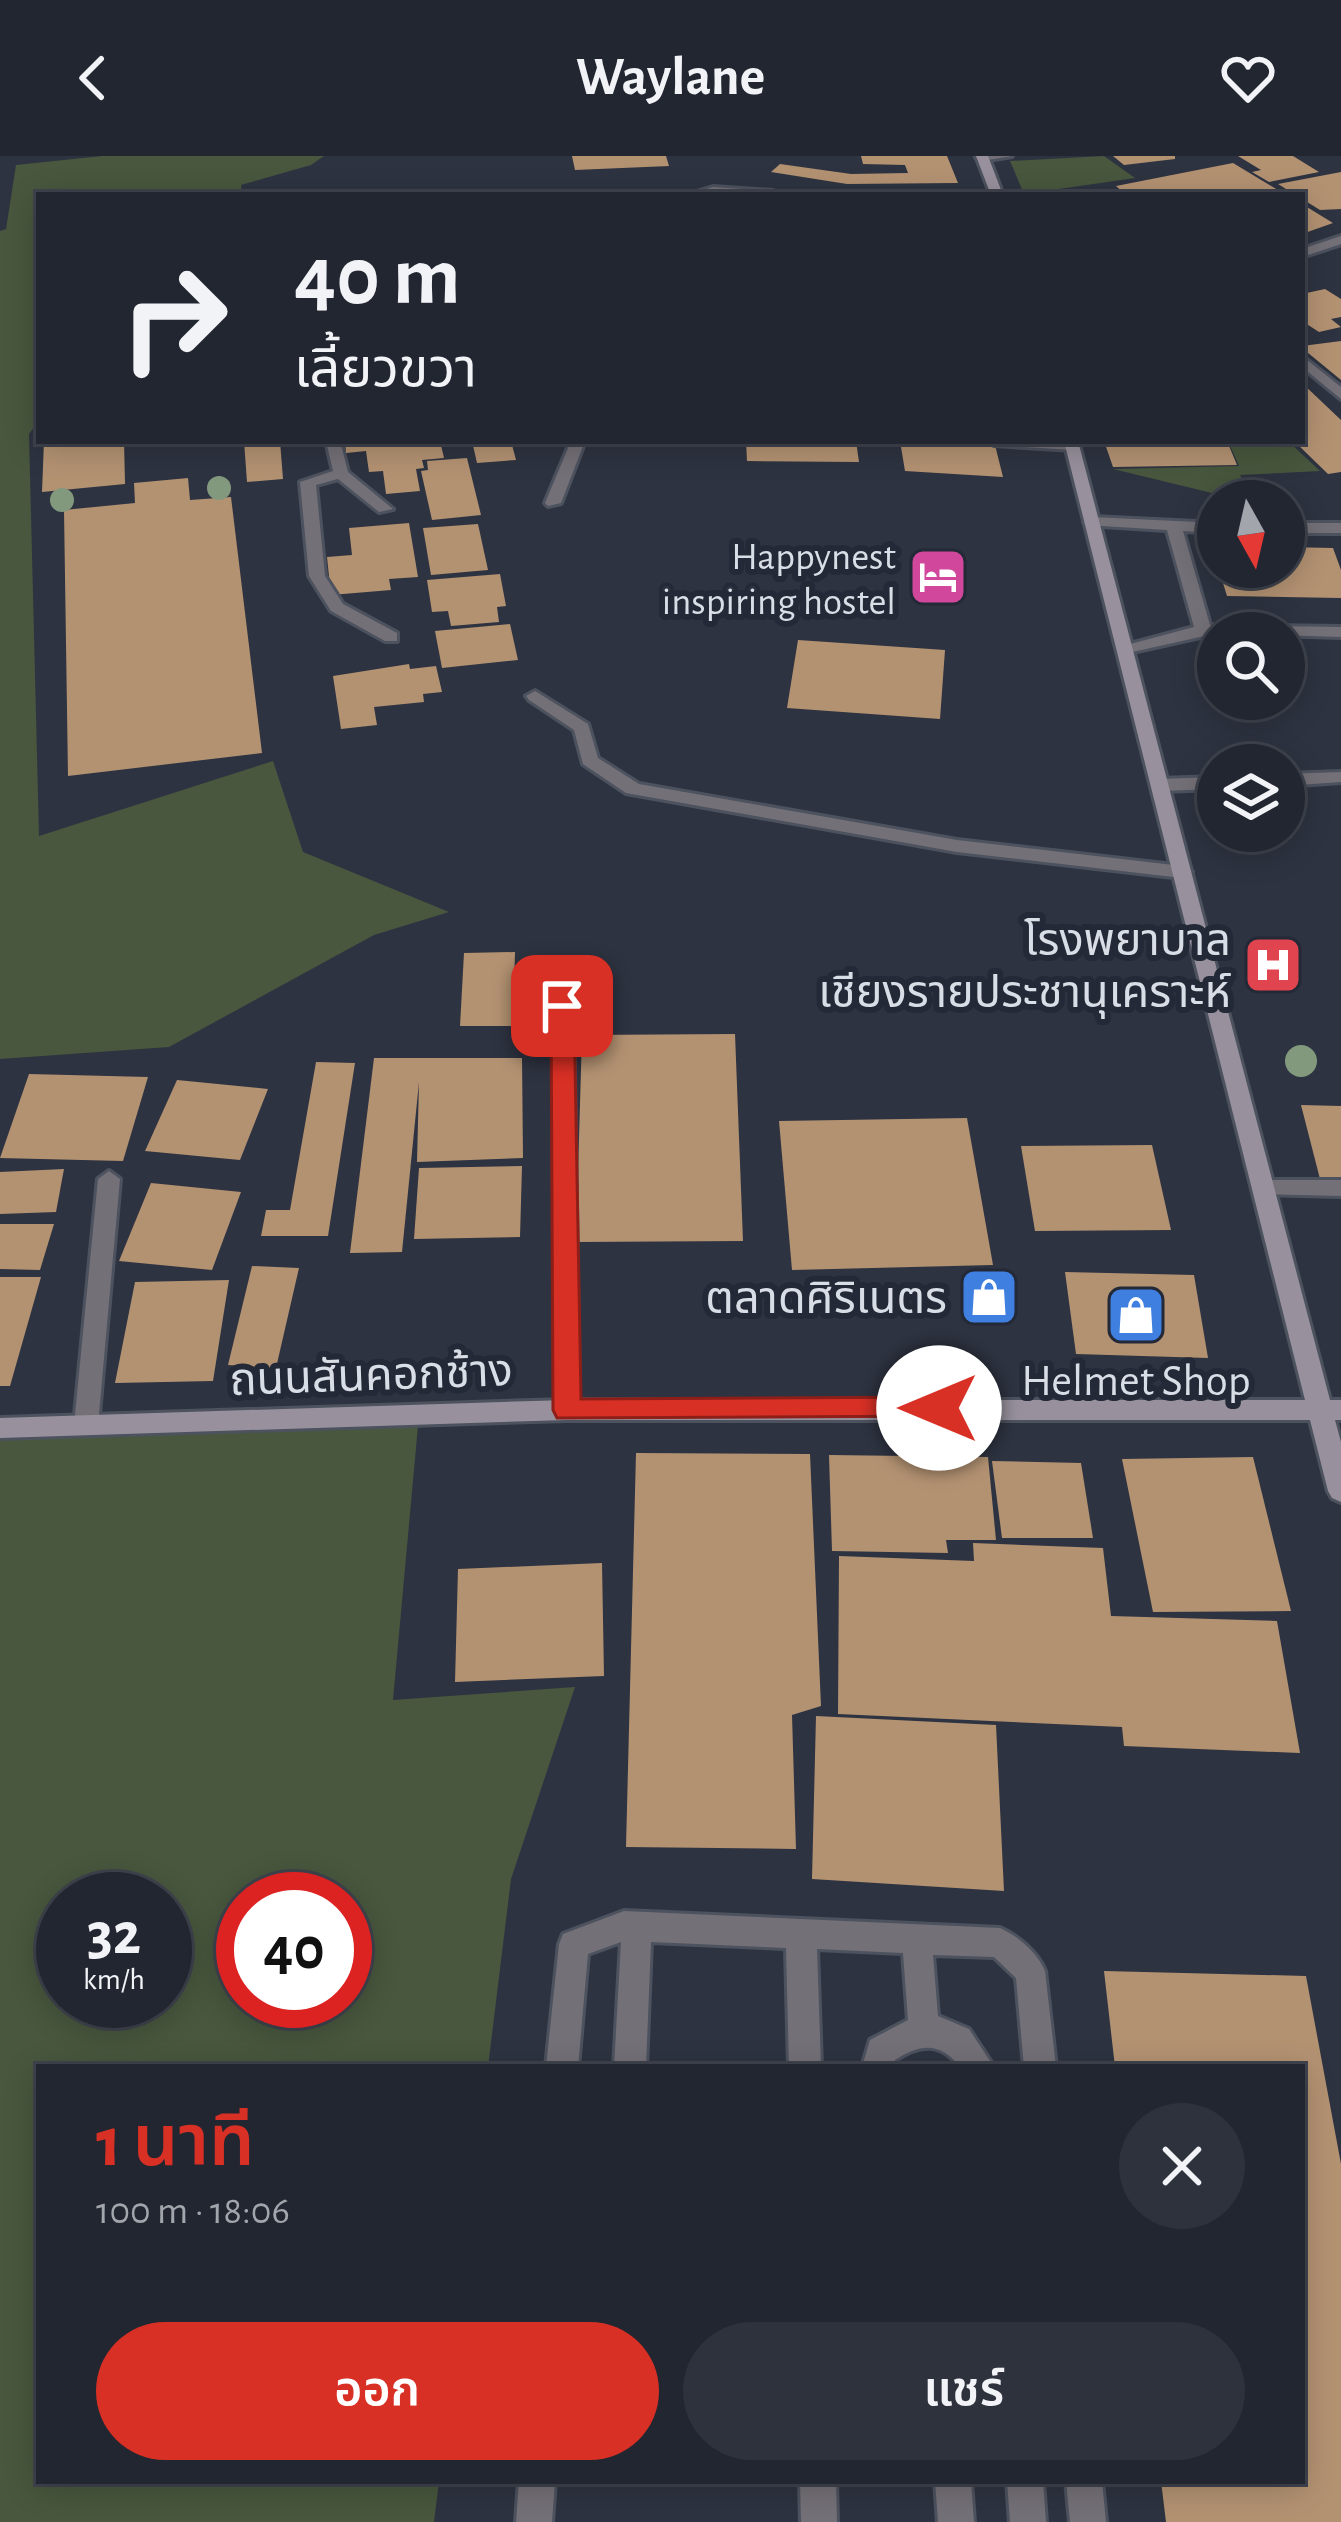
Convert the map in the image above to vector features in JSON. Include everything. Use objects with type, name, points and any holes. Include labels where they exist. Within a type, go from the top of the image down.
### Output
[{"type":"main road","points":[[982,157],[996,192]]},
{"type":"main road","points":[[1072,444],[1263,1188],[1330,1410],[1341,1491]]},
{"type":"main road","name":"ถนนสันคอกช้าง","points":[[0,1428],[567,1410],[1330,1410]]},
{"type":"street","points":[[982,157],[1006,156]]},
{"type":"street","points":[[1305,252],[1341,240]]},
{"type":"street","points":[[1305,363],[1341,395]]},
{"type":"street","points":[[334,444],[340,474],[386,509]]},
{"type":"street","points":[[553,503],[577,444]]},
{"type":"street","points":[[340,474],[308,482],[317,576],[337,607],[391,637]]},
{"type":"street","points":[[1092,522],[1197,528]]},
{"type":"street","points":[[1174,528],[1198,612]]},
{"type":"street","points":[[1305,528],[1341,529]]},
{"type":"street","points":[[1305,631],[1341,632]]},
{"type":"street","points":[[1125,651],[1197,632]]},
{"type":"street","points":[[535,695],[582,728],[589,760],[634,789],[958,846],[1182,872]]},
{"type":"street","points":[[1305,779],[1341,777]]},
{"type":"street","points":[[1160,785],[1197,784]]},
{"type":"street","points":[[562,1006],[567,1410]]},
{"type":"street","points":[[86,1425],[109,1178]]},
{"type":"street","points":[[1263,1188],[1341,1188]]},
{"type":"street","points":[[562,2064],[574,1944],[624,1925],[1000,1943],[1030,1971],[1040,2064]]},
{"type":"street","points":[[630,2063],[637,1926]]},
{"type":"street","points":[[801,1934],[806,2064]]},
{"type":"street","points":[[917,1940],[924,2030]]},
{"type":"street","points":[[879,2064],[881,2051],[908,2032],[933,2028],[969,2049],[976,2064]]},
{"type":"street","points":[[534,2522],[537,2484]]},
{"type":"street","points":[[818,2484],[819,2522]]},
{"type":"street","points":[[953,2484],[956,2522]]},
{"type":"street","points":[[1025,2484],[1028,2522]]},
{"type":"street","points":[[1084,2484],[1088,2522]]},
{"type":"green space","points":[[102,156],[324,156],[311,165],[241,185],[242,192],[36,192],[36,425],[29,434],[39,836],[273,761],[303,852],[449,912],[374,935],[169,1047],[0,1059],[0,231],[6,229],[16,165]]},
{"type":"green space","points":[[1104,156],[1135,178],[1023,192],[1010,161]]},
{"type":"green space","points":[[1229,444],[1291,444],[1320,471],[1197,480],[1197,489],[1113,469],[1239,466]]},
{"type":"green space","points":[[419,1415],[393,1700],[575,1687],[511,1879],[488,2064],[36,2064],[36,2484],[439,2484],[434,2522],[0,2522],[0,1428]]},
{"type":"building","points":[[572,156],[666,156],[669,166],[575,170]]},
{"type":"building","points":[[861,156],[947,156],[958,183],[847,184],[771,172],[780,164],[851,174],[908,173],[905,165],[863,164]]},
{"type":"building","points":[[1113,156],[1175,156],[1175,159],[1124,165]]},
{"type":"building","points":[[1238,156],[1293,156],[1319,172],[1269,182],[1252,172],[1261,170]]},
{"type":"building","points":[[1233,163],[1281,192],[1123,192],[1116,186]]},
{"type":"building","points":[[1341,172],[1341,209],[1320,210],[1305,201],[1305,192],[1291,192],[1278,184]]},
{"type":"building","points":[[1305,206],[1333,223],[1305,233]]},
{"type":"building","points":[[1325,289],[1341,299],[1341,317],[1331,319],[1341,327],[1319,332],[1305,323],[1305,293]]},
{"type":"building","points":[[1341,341],[1341,380],[1305,350],[1305,346]]},
{"type":"building","points":[[1305,386],[1341,420],[1341,472],[1328,474],[1297,444],[1305,444]]},
{"type":"building","points":[[44,444],[124,444],[125,484],[42,492]]},
{"type":"building","points":[[244,444],[280,444],[283,479],[247,482]]},
{"type":"building","points":[[345,444],[441,444],[444,458],[422,460],[424,468],[416,469],[420,491],[386,494],[383,471],[369,472],[366,451],[346,453]]},
{"type":"building","points":[[473,444],[512,444],[516,460],[477,463]]},
{"type":"building","points":[[746,444],[856,444],[859,462],[747,461]]},
{"type":"building","points":[[900,444],[995,444],[1003,477],[905,471]]},
{"type":"building","points":[[1105,444],[1228,444],[1237,465],[1113,467]]},
{"type":"building","points":[[467,458],[481,515],[432,520],[421,471],[428,470],[427,461]]},
{"type":"building","points":[[188,478],[190,500],[231,497],[262,753],[68,776],[64,510],[135,503],[134,483]]},
{"type":"building","points":[[409,523],[418,577],[389,579],[391,590],[331,595],[327,557],[352,555],[349,528]]},
{"type":"building","points":[[478,524],[488,570],[431,575],[423,528]]},
{"type":"building","points":[[1305,547],[1333,548],[1341,570],[1341,598],[1227,596],[1225,588],[1305,588]]},
{"type":"building","points":[[500,574],[506,606],[497,607],[499,622],[451,626],[448,611],[432,612],[427,580]]},
{"type":"building","points":[[510,624],[518,660],[442,668],[435,631]]},
{"type":"building","points":[[798,640],[945,650],[940,719],[787,708]]},
{"type":"building","points":[[409,664],[410,669],[436,666],[442,692],[423,694],[424,702],[374,707],[377,725],[341,729],[333,676]]},
{"type":"building","points":[[515,952],[513,1026],[460,1026],[464,953]]},
{"type":"building","points":[[735,1034],[743,1241],[576,1242],[582,1035]]},
{"type":"building","points":[[374,1058],[522,1058],[523,1158],[417,1162],[419,1082],[402,1252],[350,1253]]},
{"type":"building","points":[[316,1062],[355,1063],[328,1236],[261,1236],[266,1210],[290,1210]]},
{"type":"building","points":[[29,1074],[148,1077],[123,1161],[0,1158]]},
{"type":"building","points":[[177,1080],[268,1089],[240,1160],[145,1151]]},
{"type":"building","points":[[1301,1105],[1341,1106],[1341,1179],[1320,1179]]},
{"type":"building","points":[[967,1118],[993,1265],[792,1270],[779,1121]]},
{"type":"building","points":[[1152,1145],[1171,1230],[1035,1231],[1021,1146]]},
{"type":"building","points":[[522,1166],[520,1237],[414,1239],[419,1168]]},
{"type":"building","points":[[64,1169],[56,1212],[0,1214],[0,1172]]},
{"type":"building","points":[[151,1183],[241,1192],[212,1270],[119,1261]]},
{"type":"building","points":[[0,1224],[54,1224],[40,1270],[0,1269]]},
{"type":"building","points":[[252,1266],[299,1268],[276,1368],[228,1365]]},
{"type":"building","name":"Helmet Shop","points":[[1065,1272],[1194,1275],[1208,1358],[1076,1354]]},
{"type":"building","points":[[0,1277],[41,1277],[10,1386],[0,1386]]},
{"type":"building","points":[[229,1280],[213,1381],[115,1383],[135,1282]]},
{"type":"building","points":[[636,1453],[810,1454],[821,1706],[792,1715],[796,1849],[626,1847]]},
{"type":"building","points":[[829,1455],[988,1457],[996,1540],[946,1540],[948,1553],[832,1551]]},
{"type":"building","points":[[1253,1457],[1291,1611],[1153,1612],[1122,1459]]},
{"type":"building","points":[[992,1461],[1081,1463],[1093,1538],[1002,1538]]},
{"type":"building","points":[[973,1543],[1103,1548],[1111,1616],[1277,1621],[1300,1753],[1124,1746],[1122,1727],[838,1714],[839,1556],[974,1561]]},
{"type":"building","points":[[602,1563],[604,1676],[455,1682],[458,1569]]},
{"type":"building","points":[[816,1716],[996,1725],[1004,1891],[812,1879]]},
{"type":"building","points":[[1104,1971],[1306,1976],[1341,2164],[1341,2522],[1166,2522],[1161,2484],[1305,2484],[1305,2064],[1115,2064]]},
{"type":"place","name":"Happynest inspiring hostel","points":[[938,577]]},
{"type":"place","name":"โรงพยาบาล เชียงรายประชานุเคราะห์","points":[[1273,965]]},
{"type":"place","name":"ตลาดศิริเนตร","points":[[989,1297]]},
{"type":"place","name":"Helmet Shop","points":[[1136,1315]]},
{"type":"route","points":[[562,1006],[567,1410],[939,1408]]}]
